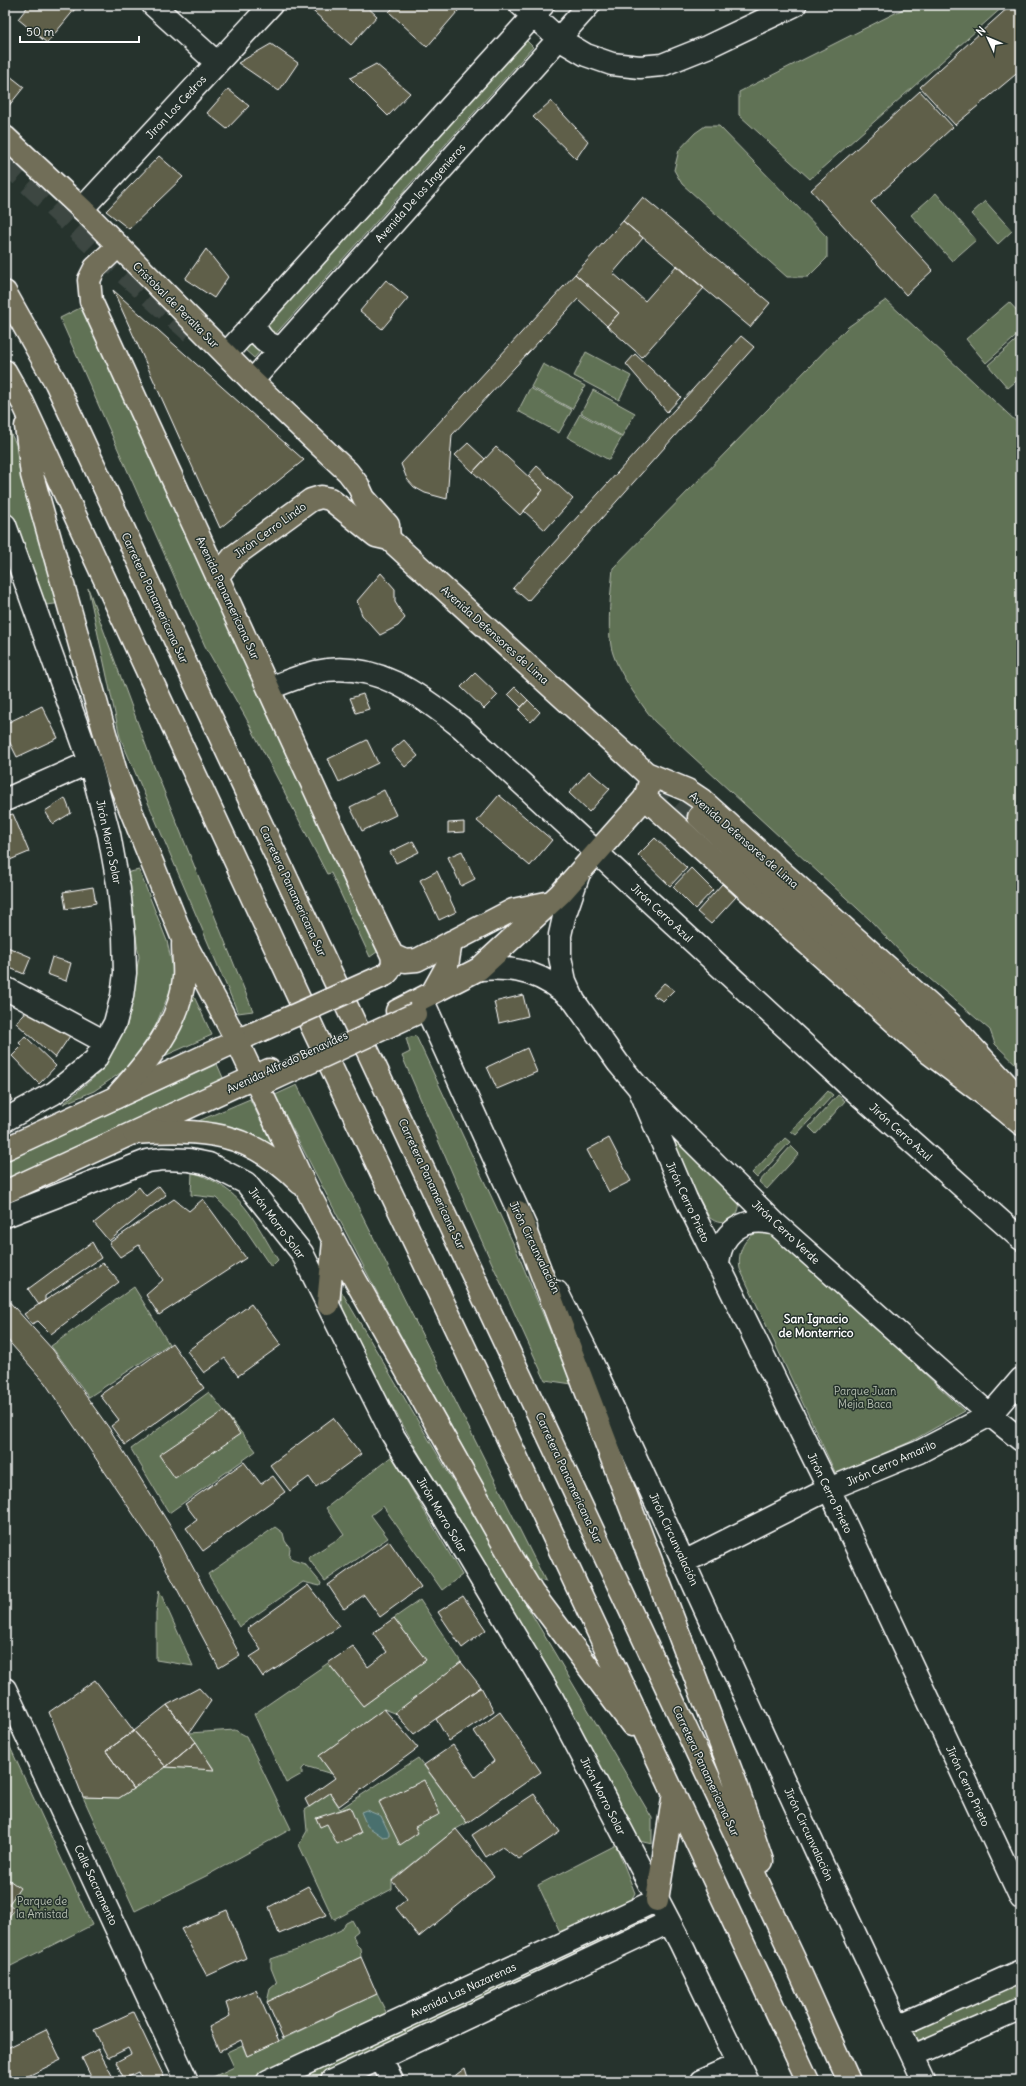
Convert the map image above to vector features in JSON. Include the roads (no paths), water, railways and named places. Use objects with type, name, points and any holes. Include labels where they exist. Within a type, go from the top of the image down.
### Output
[{"type":"main road","name":"Cristobal de Peralta Sur","points":[[5,137],[82,209],[252,381],[348,472],[358,485],[364,498],[388,525],[389,539]]},
{"type":"main road","name":"Avenida Panamericana Sur","points":[[118,246],[95,268],[89,280],[91,301],[217,577],[270,688],[359,886],[392,954]]},
{"type":"main road","name":"Carretera Panamericana Sur","points":[[5,292],[56,383],[795,1961],[849,2081]]},
{"type":"main road","points":[[5,371],[23,403],[315,1034],[659,1761],[808,2081]]},
{"type":"main road","points":[[23,403],[32,475],[117,776],[183,939],[246,1037],[307,1190],[334,1241],[532,1592],[659,1761]]},
{"type":"main road","name":"Jirón Cerro Lindo","points":[[217,577],[234,556],[311,500],[321,497],[330,499],[376,536],[389,539]]},
{"type":"main road","name":"Avenida Defensores de Lima","points":[[389,539],[646,773],[687,790],[702,800],[952,1025],[1012,1104],[1021,1124]]},
{"type":"main road","points":[[418,1005],[479,969],[551,902],[579,873],[645,798],[650,787],[646,773]]},
{"type":"main road","name":"Avenida Defensores de Lima","points":[[645,798],[929,1053],[1012,1104]]},
{"type":"main road","points":[[699,817],[942,1042],[1012,1104]]},
{"type":"main road","points":[[392,954],[405,961],[417,960],[513,910],[551,902]]},
{"type":"main road","points":[[116,1097],[161,1042],[176,1013],[184,979],[183,939]]},
{"type":"main road","points":[[418,1005],[447,966],[452,942]]},
{"type":"main road","points":[[5,1149],[246,1037],[385,975],[390,971],[394,963],[392,954]]},
{"type":"main road","name":"Avenida Alfredo Benavides","points":[[5,1192],[134,1133],[262,1079],[418,1005]]},
{"type":"main road","points":[[134,1133],[178,1130],[236,1139],[285,1168],[307,1190]]},
{"type":"main road","points":[[518,1212],[736,1784],[795,1961]]},
{"type":"main road","points":[[328,1304],[334,1241]]},
{"type":"main road","points":[[657,1900],[674,1793]]},
{"type":"street","points":[[153,5],[217,63]]},
{"type":"street","name":"Jiron Los Cedros","points":[[82,209],[271,5]]},
{"type":"street","name":"Avenida De los Ingenieros","points":[[252,381],[589,5]]},
{"type":"street","points":[[226,354],[533,9],[559,39],[586,55],[612,64],[640,67],[662,65],[707,47],[795,5]]},
{"type":"street","points":[[254,323],[257,332],[263,340],[281,348]]},
{"type":"street","name":"Jirón Morro Solar","points":[[5,525],[90,762],[109,834],[124,937],[125,973],[122,996],[115,1023],[95,1060],[54,1093],[5,1120]]},
{"type":"street","name":"Jirón Cerro Azul","points":[[270,688],[317,672],[350,670],[384,676],[424,700],[462,728],[847,1084],[1021,1239]]},
{"type":"street","points":[[5,800],[90,762]]},
{"type":"street","name":"Jirón Cerro Verde","points":[[579,873],[560,935],[561,963],[565,981],[574,1001],[618,1063],[639,1088],[776,1224],[990,1415],[1021,1440]]},
{"type":"street","name":"Jirón Cerro Verde","points":[[479,969],[500,967],[520,970],[540,977],[558,987],[574,1001]]},
{"type":"street","points":[[5,988],[105,1042]]},
{"type":"street","name":"Jirón Circunvalación","points":[[418,1005],[588,1354],[824,1868],[924,2081]]},
{"type":"street","name":"Jirón Cerro Prieto","points":[[639,1088],[686,1200],[829,1489],[1021,1898]]},
{"type":"street","name":"Jirón Morro Solar","points":[[5,1216],[147,1161],[162,1159],[190,1160],[209,1164],[246,1183],[263,1202],[302,1254],[392,1434],[444,1516],[552,1698],[669,1922],[743,2072]]},
{"type":"street","points":[[718,1265],[721,1247],[732,1232],[739,1226],[757,1221],[776,1224]]},
{"type":"street","name":"Jirón Cerro Amarilo","points":[[684,1562],[829,1489],[919,1452],[990,1415],[1021,1379]]},
{"type":"street","name":"Calle Sacramento","points":[[5,1688],[187,2081]]},
{"type":"street","name":"Avenida Las Nazarenas","points":[[268,2081],[657,1900]]},
{"type":"street","points":[[332,2081],[669,1922]]},
{"type":"street","points":[[898,2026],[1021,1971]]},
{"type":"street","points":[[913,2056],[1021,2009]]},
{"type":"street","points":[[381,2058],[392,2081]]},
{"type":"street","points":[[701,2081],[743,2072]]},
{"type":"water","points":[[366,1810],[381,1816],[389,1836],[383,1837],[367,1826],[361,1812]]},
{"type":"tunnel","points":[[5,161],[107,258],[192,333]]},
{"type":"tunnel","points":[[657,778],[699,817]]},
{"type":"district","name":"San Ignacio de Monterrico","points":[[816,1325]]},
{"type":"park label","name":"Parque Juan Mejia Baca","points":[[865,1397]]},
{"type":"park label","name":"Parque de la Amistad","points":[[42,1907]]}]
